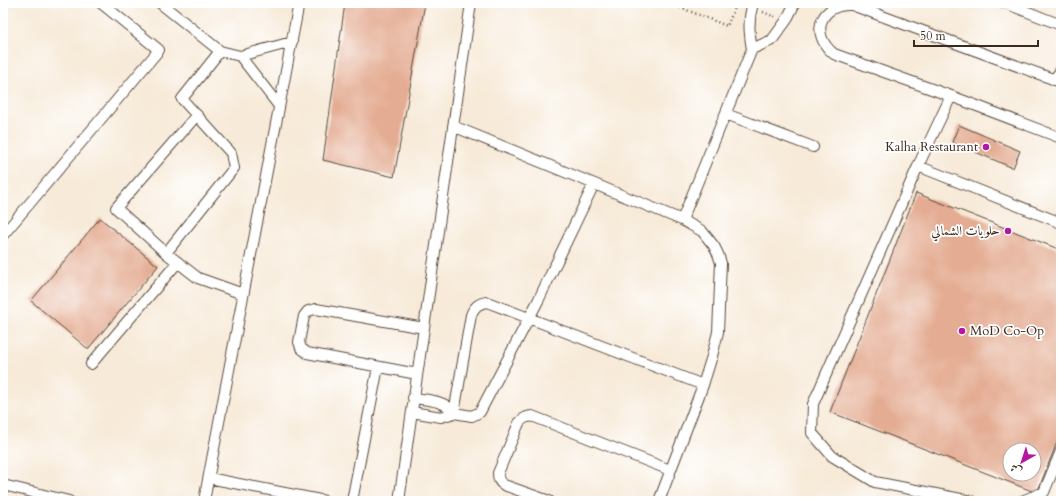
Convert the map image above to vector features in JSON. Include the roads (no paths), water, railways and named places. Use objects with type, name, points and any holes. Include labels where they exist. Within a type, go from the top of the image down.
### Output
[{"type":"lane","points":[[3,235],[159,50],[102,3]]},
{"type":"lane","points":[[160,3],[220,51],[240,56],[292,42]]},
{"type":"lane","points":[[204,501],[299,3]]},
{"type":"lane","points":[[399,501],[471,3]]},
{"type":"lane","points":[[682,220],[752,49],[749,32],[749,16],[753,3]]},
{"type":"lane","points":[[752,49],[772,40],[786,21],[795,3]]},
{"type":"lane","points":[[1005,3],[1061,25]]},
{"type":"lane","points":[[1061,70],[1058,81],[852,5],[842,4],[833,7],[826,13],[822,21],[820,31],[822,40],[827,48],[834,54],[951,96],[1061,138]]},
{"type":"lane","points":[[166,253],[234,168],[231,152],[182,99],[220,51]]},
{"type":"lane","points":[[240,56],[279,106]]},
{"type":"lane","points":[[951,96],[918,166],[813,404],[812,434],[832,456],[875,482],[971,501]]},
{"type":"lane","points":[[726,114],[813,147]]},
{"type":"lane","points":[[197,115],[116,208],[166,253],[198,278],[243,294]]},
{"type":"lane","points":[[453,126],[682,220],[694,226],[709,238],[714,246],[721,263],[718,332],[716,344],[703,385],[659,501]]},
{"type":"lane","points":[[918,166],[1061,223]]},
{"type":"lane","points":[[412,412],[441,417],[454,414],[472,416],[480,412],[529,319],[594,184]]},
{"type":"lane","points":[[91,364],[178,262]]},
{"type":"lane","points":[[454,414],[473,310],[476,305],[487,302],[703,385]]},
{"type":"lane","points":[[417,374],[307,353],[301,348],[299,342],[304,316],[316,308],[424,328]]},
{"type":"lane","points":[[352,501],[378,367]]},
{"type":"lane","points":[[413,398],[443,404],[452,410],[454,414]]},
{"type":"lane","points":[[549,501],[504,485],[498,478],[498,473],[519,423],[527,416],[532,416],[670,470]]},
{"type":"lane","points":[[1022,501],[1044,492],[1061,451]]},
{"type":"lane","points":[[209,478],[325,501]]},
{"type":"lane","points":[[3,485],[69,501]]},
{"type":"place","name":"Kalha Restaurant","points":[[986,147]]},
{"type":"place","name":"حلويات الشمالي","points":[[1008,231]]},
{"type":"place","name":"MoD Co-Op","points":[[962,331]]}]
